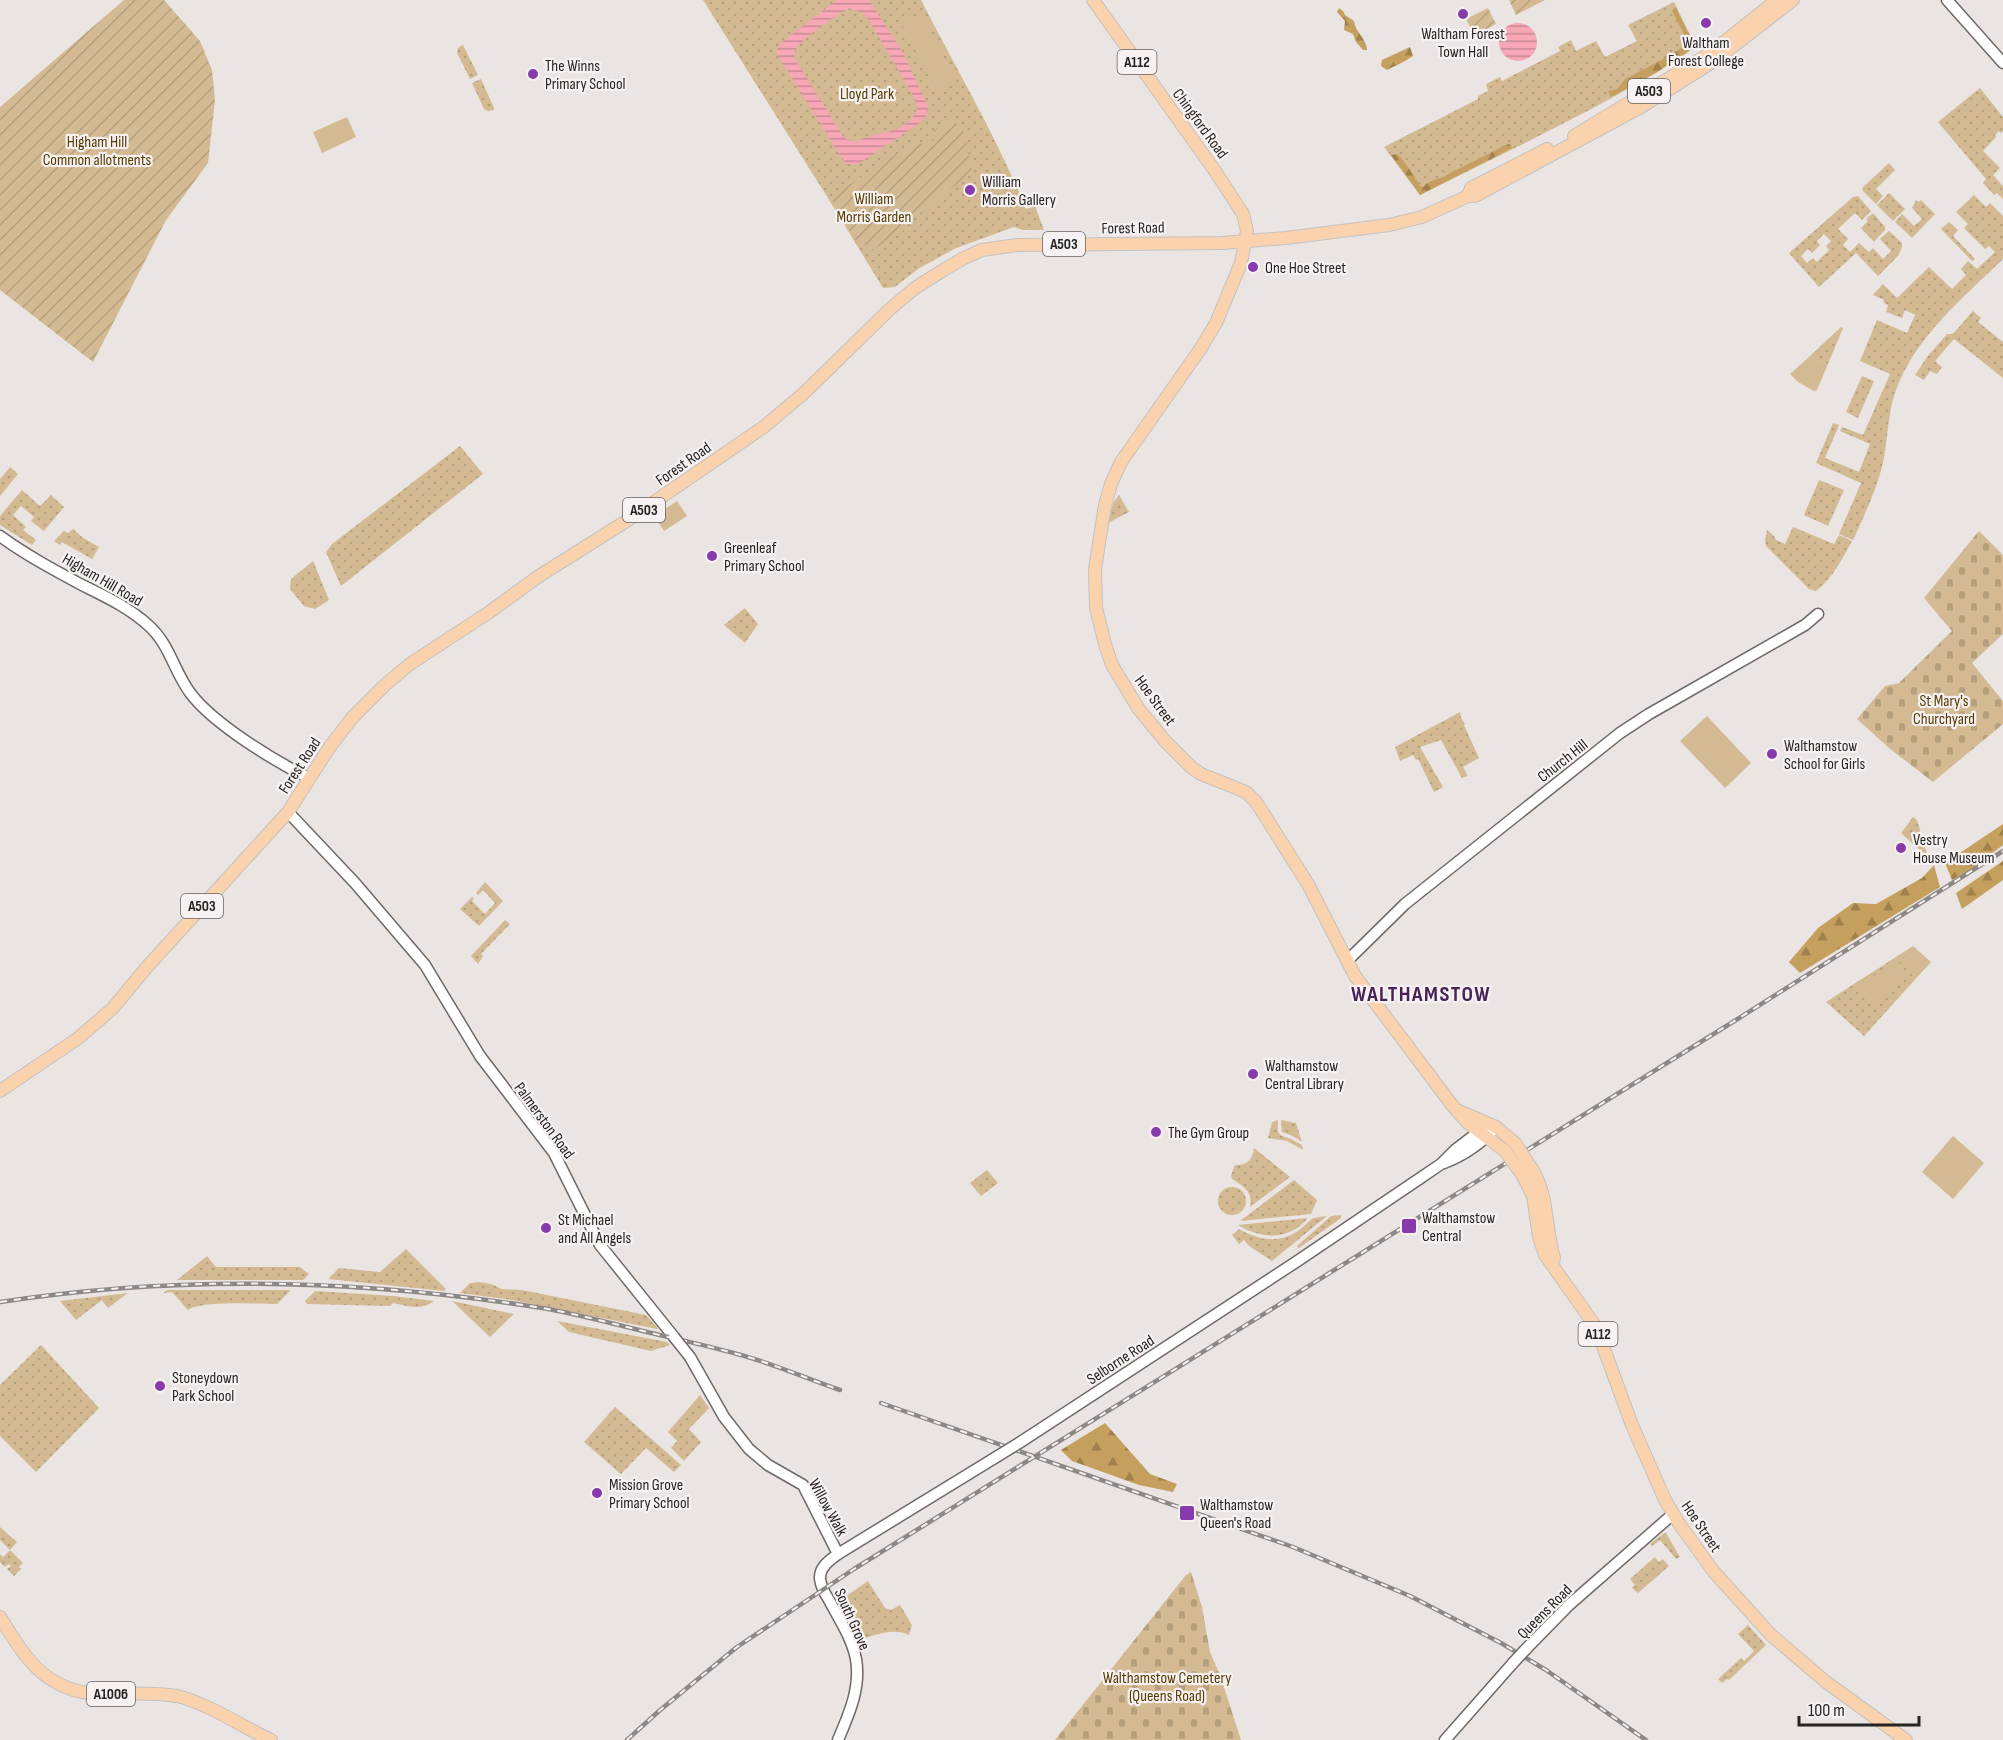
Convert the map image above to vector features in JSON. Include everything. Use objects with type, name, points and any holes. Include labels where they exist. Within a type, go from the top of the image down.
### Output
[{"type":"main road","name":"Chingford Road","points":[[1093,0],[1236,202],[1246,220],[1246,241]]},
{"type":"main road","name":"Forest Road","points":[[1468,196],[1471,188],[1569,138],[1709,54],[1777,0]]},
{"type":"main road","name":"Forest Road","points":[[0,1091],[71,1043],[104,1017],[288,812],[327,750],[346,725],[398,673],[539,576],[699,473],[765,426],[803,394],[900,300],[923,282],[964,258],[991,248],[1017,245],[1246,241],[1286,238],[1403,222],[1422,217],[1468,196],[1475,196],[1641,107],[1714,61],[1793,0]]},
{"type":"main road","name":"Hoe Street","points":[[1246,241],[1234,282],[1216,323],[1121,462],[1111,484],[1105,506],[1095,569],[1096,608],[1112,665],[1138,708],[1165,741],[1191,767],[1201,774],[1246,792],[1256,802],[1308,884],[1347,961],[1362,985],[1452,1105],[1468,1123],[1488,1130],[1510,1147],[1542,1188],[1539,1199],[1547,1247],[1555,1266],[1596,1327],[1629,1417],[1673,1514],[1714,1572],[1769,1633],[1826,1682],[1906,1740]]},
{"type":"main road","name":"A1006","points":[[0,1617],[21,1652],[57,1684],[88,1693],[162,1694],[179,1697],[271,1740]]},
{"type":"street","points":[[1947,0],[2003,63]]},
{"type":"street","name":"Higham Hill Road","points":[[0,536],[21,551],[122,604],[136,614],[163,640],[184,684],[202,706],[262,751],[309,778]]},
{"type":"street","name":"Church Hill","points":[[1347,961],[1406,904],[1620,733],[1649,714],[1798,630],[1818,614]]},
{"type":"street","name":"Palmerston Road","points":[[288,812],[355,883],[425,965],[480,1056],[554,1153],[600,1245],[690,1357],[736,1434],[768,1465],[790,1476]]},
{"type":"street","name":"Selborne Road","points":[[820,1580],[827,1562],[838,1554],[1019,1443],[1299,1260],[1441,1164],[1455,1150],[1488,1130]]},
{"type":"street","name":"Willow Walk","points":[[790,1476],[803,1485],[838,1554]]},
{"type":"street","name":"Queens Road","points":[[1445,1740],[1513,1663],[1569,1605],[1673,1514]]},
{"type":"street","name":"South Grove","points":[[820,1580],[846,1632],[856,1662],[856,1690],[838,1740]]},
{"type":"green space","name":"Higham Hill Common allotments","points":[[124,0],[164,0],[200,41],[212,70],[215,100],[208,163],[166,220],[93,362],[0,290],[0,107]]},
{"type":"green space","name":"Lloyd Park","points":[[703,0],[921,0],[989,129],[1026,209],[1035,206],[1044,230],[1023,230],[1014,227],[954,249],[918,269],[895,287],[883,288]]},
{"type":"green space","points":[[1509,0],[1545,0],[1516,15]]},
{"type":"green space","points":[[1674,2],[1696,47],[1629,88],[1525,143],[1420,195],[1384,147],[1478,99],[1478,96],[1488,91],[1486,84],[1500,77],[1502,81],[1560,51],[1558,47],[1571,40],[1576,51],[1596,41],[1605,57],[1637,41],[1628,25]]},
{"type":"green space","points":[[1339,8],[1354,21],[1367,50],[1363,50],[1356,42],[1353,34],[1344,30],[1345,21],[1337,12]]},
{"type":"green space","points":[[1488,8],[1496,24],[1465,41],[1463,38],[1473,33],[1466,19]]},
{"type":"green space","points":[[1674,8],[1695,47],[1656,73],[1611,97],[1608,91],[1617,89],[1625,79],[1686,45],[1683,32],[1672,11]]},
{"type":"green space","points":[[921,14],[957,82],[937,92],[901,24]]},
{"type":"green space","points":[[463,45],[478,75],[470,79],[457,53],[458,48]]},
{"type":"green space","points":[[1410,47],[1413,56],[1410,58],[1387,70],[1381,66],[1382,60]]},
{"type":"green space","points":[[481,79],[494,110],[484,109],[472,83]]},
{"type":"green space","points":[[1980,88],[2003,117],[2003,131],[1995,135],[1996,137],[1983,151],[2000,168],[1993,175],[2003,186],[2003,199],[1997,193],[1994,195],[1983,183],[1986,179],[1938,122]]},
{"type":"green space","points":[[347,117],[356,137],[322,153],[313,132]]},
{"type":"green space","name":"William Morris Garden","points":[[946,119],[954,121],[964,133],[973,173],[937,198],[938,201],[901,226],[904,230],[873,250],[870,246],[867,248],[864,243],[859,246],[830,197],[918,140],[923,147],[937,138],[933,131],[947,122]]},
{"type":"green space","points":[[1508,144],[1512,148],[1420,195],[1391,155],[1400,156],[1420,186],[1423,187]]},
{"type":"green space","points":[[1889,163],[1895,170],[1876,189],[1883,196],[1876,204],[1862,188]]},
{"type":"green space","points":[[1889,193],[1905,209],[1893,221],[1877,205]]},
{"type":"green space","points":[[1974,195],[1986,207],[1990,203],[2003,216],[2003,259],[1942,318],[1905,370],[1891,406],[1884,458],[1878,479],[1853,540],[1839,534],[1861,483],[1816,463],[1833,423],[1839,425],[1825,458],[1859,472],[1870,444],[1840,431],[1842,427],[1863,435],[1890,374],[1860,361],[1877,320],[1907,333],[1915,315],[1905,310],[1902,318],[1886,312],[1888,305],[1883,302],[1884,300],[1873,295],[1883,284],[1897,298],[1929,267],[1952,289],[1966,275],[1961,269],[1968,261],[1977,269],[1995,252],[1989,246],[1985,249],[1964,228],[1968,224],[1956,212]]},
{"type":"green space","points":[[1858,196],[1871,211],[1862,220],[1855,213],[1838,229],[1848,239],[1843,245],[1850,252],[1859,243],[1869,252],[1873,248],[1883,259],[1891,251],[1880,239],[1889,231],[1902,243],[1902,247],[1898,256],[1878,276],[1856,253],[1819,287],[1789,253],[1853,197]],"holes":[[[1824,234],[1831,241],[1826,246],[1829,250],[1817,262],[1813,258],[1807,263],[1801,256],[1808,249],[1812,253],[1820,245],[1817,241]]]},
{"type":"green space","points":[[1916,200],[1918,202],[1921,200],[1935,214],[1912,238],[1895,222],[1902,214],[1914,226],[1922,219],[1912,208]]},
{"type":"green space","points":[[1873,213],[1885,227],[1874,242],[1861,228]]},
{"type":"green space","points":[[1949,222],[1958,230],[1953,236],[1975,259],[1972,261],[1941,229]]},
{"type":"green space","points":[[1973,311],[1981,318],[1978,322],[2003,342],[2003,378],[1954,339],[1935,361],[1942,367],[1937,374],[1930,371],[1924,380],[1915,375],[1947,334],[1953,334]]},
{"type":"green space","points":[[1841,327],[1843,328],[1828,364],[1810,356]]},
{"type":"green space","points":[[1810,356],[1828,364],[1817,390],[1814,391],[1798,382],[1790,374]]},
{"type":"green space","points":[[1862,376],[1874,381],[1858,418],[1846,412]]},
{"type":"green space","points":[[460,446],[483,474],[341,586],[326,552],[332,544]]},
{"type":"green space","points":[[10,467],[18,474],[0,496],[0,479]]},
{"type":"green space","points":[[1819,480],[1844,490],[1828,526],[1804,515]]},
{"type":"green space","points":[[22,490],[40,506],[51,495],[64,507],[44,531],[31,521],[34,517],[21,506],[13,515],[26,527],[23,530],[36,540],[32,545],[0,525],[0,516]]},
{"type":"green space","points":[[1119,495],[1129,512],[1108,523],[1113,503]]},
{"type":"green space","points":[[677,501],[687,516],[664,531],[654,516]]},
{"type":"green space","points":[[1793,527],[1834,544],[1839,535],[1852,541],[1832,574],[1816,591],[1809,589],[1766,546],[1767,530],[1776,540],[1785,544]]},
{"type":"green space","points":[[73,529],[99,547],[92,559],[62,542],[60,545],[54,541],[64,531],[68,533]]},
{"type":"green space","name":"St Mary's Churchyard","points":[[1979,531],[2003,555],[2003,634],[1972,663],[2003,701],[2003,724],[1933,782],[1889,748],[1857,719],[1885,686],[1899,683],[1952,631],[1924,598]]},
{"type":"green space","points":[[313,561],[329,600],[315,609],[304,606],[290,589],[291,579]]},
{"type":"green space","points":[[745,608],[758,624],[745,643],[724,625]]},
{"type":"green space","points":[[1460,712],[1479,758],[1463,767],[1468,776],[1462,778],[1441,740],[1420,747],[1443,787],[1434,792],[1418,759],[1416,760],[1413,755],[1400,761],[1395,747]]},
{"type":"green space","points":[[1707,716],[1751,763],[1725,788],[1680,741]]},
{"type":"green space","points":[[1913,817],[1917,820],[1928,857],[1901,833]]},
{"type":"green space","points":[[2003,824],[2003,845],[1970,870],[1952,880],[1945,863]]},
{"type":"green space","points":[[2003,861],[2003,880],[1962,909],[1956,893]]},
{"type":"green space","points":[[1934,865],[1940,887],[1800,973],[1789,962],[1818,928],[1853,903],[1876,904],[1922,878]]},
{"type":"green space","points":[[485,882],[503,901],[479,926],[460,909],[472,897],[474,899],[472,901],[485,914],[495,903],[483,890],[478,895],[476,893]]},
{"type":"green space","points":[[505,920],[510,924],[481,954],[483,956],[478,964],[471,956]]},
{"type":"green space","points":[[1913,946],[1931,962],[1864,1036],[1826,1002]]},
{"type":"green space","points":[[1912,949],[1929,963],[1919,975],[1901,960]]},
{"type":"green space","points":[[1897,960],[1909,977],[1870,1004],[1858,987]]},
{"type":"green space","points":[[1278,1120],[1279,1134],[1302,1145],[1303,1150],[1287,1141],[1268,1138],[1272,1122]]},
{"type":"green space","points":[[1281,1120],[1296,1123],[1302,1142],[1282,1132]]},
{"type":"green space","points":[[1953,1136],[1984,1163],[1953,1199],[1922,1172]]},
{"type":"green space","points":[[1254,1148],[1290,1177],[1250,1207],[1249,1193],[1232,1179],[1231,1175],[1235,1165],[1249,1161]]},
{"type":"green space","points":[[987,1170],[998,1183],[981,1196],[970,1183]]},
{"type":"green space","points":[[1294,1180],[1317,1200],[1311,1214],[1240,1221]]},
{"type":"green space","points":[[1232,1187],[1242,1191],[1246,1201],[1242,1211],[1232,1215],[1222,1211],[1218,1201],[1222,1191]]},
{"type":"green space","points":[[1341,1215],[1341,1218],[1299,1248],[1297,1246],[1331,1216]]},
{"type":"green space","points":[[1327,1216],[1272,1261],[1249,1246],[1244,1240],[1239,1244],[1232,1235],[1239,1229],[1261,1238],[1283,1238],[1298,1231],[1313,1219]]},
{"type":"green space","points":[[1308,1218],[1292,1231],[1274,1235],[1256,1233],[1238,1225]]},
{"type":"green space","points":[[406,1249],[446,1289],[444,1291],[328,1279],[339,1268],[380,1272]]},
{"type":"green space","points":[[207,1256],[216,1267],[300,1267],[309,1274],[303,1280],[177,1280]]},
{"type":"green space","points":[[479,1282],[502,1289],[522,1290],[646,1315],[657,1329],[512,1300],[460,1293],[470,1283]]},
{"type":"green space","points":[[167,1290],[291,1290],[277,1304],[217,1304],[188,1310],[172,1292],[163,1293]]},
{"type":"green space","points":[[315,1291],[434,1301],[419,1307],[393,1303],[390,1306],[307,1304],[305,1301]]},
{"type":"green space","points":[[128,1293],[108,1308],[102,1300],[76,1320],[60,1301]]},
{"type":"green space","points":[[452,1301],[514,1314],[490,1337]]},
{"type":"green space","points":[[557,1321],[667,1342],[670,1345],[651,1351],[569,1332]]},
{"type":"green space","points":[[41,1345],[99,1408],[36,1472],[0,1436],[0,1385]]},
{"type":"green space","points":[[700,1395],[709,1408],[689,1429],[701,1442],[684,1461],[671,1448],[677,1441],[668,1432]]},
{"type":"green space","points":[[615,1407],[681,1465],[674,1472],[646,1448],[621,1474],[584,1442]]},
{"type":"green space","points":[[1105,1423],[1150,1474],[1177,1484],[1173,1492],[1139,1485],[1072,1461],[1061,1450]]},
{"type":"green space","points":[[0,1527],[17,1542],[10,1550],[0,1540]]},
{"type":"green space","points":[[1666,1533],[1680,1557],[1676,1559],[1660,1540],[1652,1546],[1650,1544]]},
{"type":"green space","points":[[10,1550],[23,1563],[14,1576],[7,1569],[11,1566],[9,1564],[5,1567],[0,1562],[0,1554],[3,1557]]},
{"type":"green space","points":[[1655,1557],[1659,1562],[1663,1559],[1669,1566],[1638,1593],[1632,1588],[1635,1585],[1630,1579]]},
{"type":"green space","name":"Walthamstow Cemetery (Queens Road)","points":[[1191,1572],[1202,1607],[1210,1652],[1241,1740],[1055,1740],[1186,1575]]},
{"type":"green space","points":[[868,1581],[885,1608],[891,1610],[900,1605],[912,1625],[909,1635],[892,1632],[865,1638],[858,1630],[854,1632],[842,1599]]},
{"type":"green space","points":[[1748,1625],[1766,1645],[1729,1680],[1722,1683],[1718,1679],[1741,1658],[1744,1661],[1754,1651],[1738,1634]]},
{"type":"shaded area","points":[[837,0],[869,0],[902,51],[928,106],[927,115],[921,122],[858,164],[847,164],[777,54],[777,49],[782,42]],"holes":[[[850,8],[865,14],[918,107],[910,120],[898,128],[849,141],[843,136],[795,59],[795,52],[805,39]]]},
{"type":"shaded area","points":[[1518,23],[1532,28],[1537,42],[1532,56],[1518,61],[1504,56],[1499,42],[1504,28]]},
{"type":"railway","points":[[627,1740],[737,1647],[854,1569],[1736,1020],[2003,851]]},
{"type":"railway","points":[[0,1302],[68,1293],[203,1284],[339,1286],[474,1298],[576,1315],[711,1347],[776,1366],[840,1390]]},
{"type":"railway","points":[[881,1403],[1293,1547],[1410,1596],[1501,1643],[1546,1670],[1646,1740]]},
{"type":"place","name":"Waltham Forest Town Hall","points":[[1463,14]]},
{"type":"place","name":"Waltham Forest College","points":[[1706,23]]},
{"type":"place","name":"The Winns Primary School","points":[[533,74]]},
{"type":"place","name":"William Morris Gallery","points":[[970,190]]},
{"type":"place","name":"One Hoe Street","points":[[1253,267]]},
{"type":"place","name":"Greenleaf Primary School","points":[[712,556]]},
{"type":"place","name":"Walthamstow School for Girls","points":[[1772,754]]},
{"type":"place","name":"Vestry House Museum","points":[[1901,848]]},
{"type":"place","name":"Walthamstow Central Library","points":[[1253,1074]]},
{"type":"place","name":"The Gym Group","points":[[1156,1132]]},
{"type":"place","name":"Walthamstow Central","points":[[1409,1226]]},
{"type":"place","name":"St Michael and All Angels","points":[[546,1228]]},
{"type":"place","name":"Stoneydown Park School","points":[[160,1386]]},
{"type":"place","name":"Mission Grove Primary School","points":[[597,1493]]},
{"type":"place","name":"Walthamstow Queen's Road","points":[[1187,1513]]},
{"type":"district","name":"WALTHAMSTOW","points":[[1421,993]]}]
